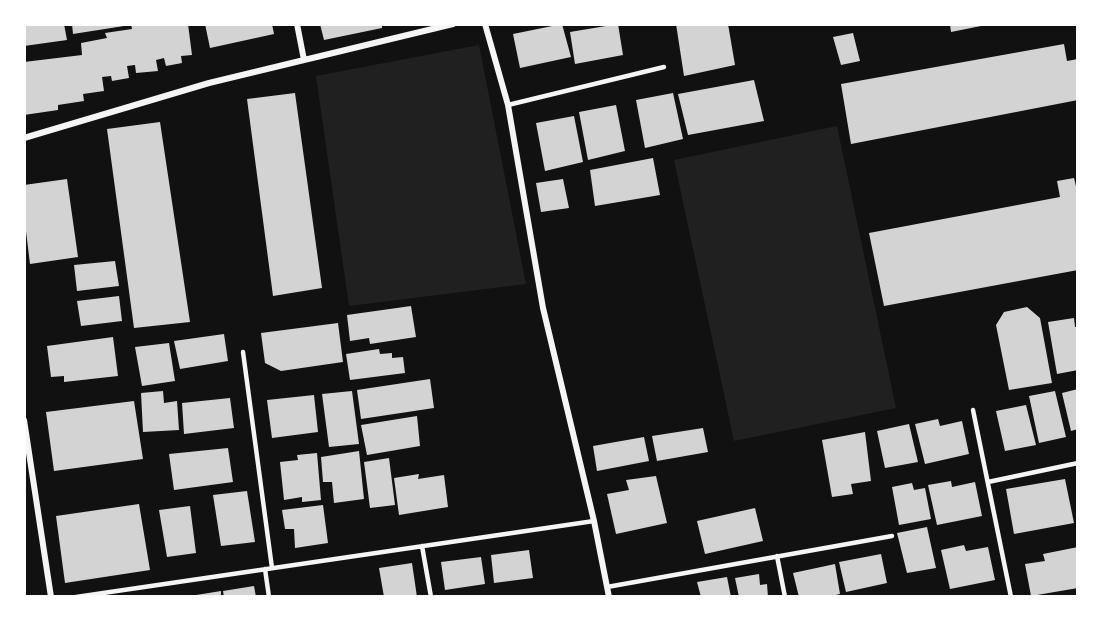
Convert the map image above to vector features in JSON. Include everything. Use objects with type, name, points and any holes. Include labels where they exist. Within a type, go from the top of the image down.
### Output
[{"type":"street","points":[[297,24],[304,60]]},
{"type":"street","points":[[24,138],[208,83],[453,24]]},
{"type":"street","points":[[485,24],[508,105],[543,308],[594,521],[609,597]]},
{"type":"street","points":[[24,420],[51,597]]},
{"type":"lane","points":[[508,105],[664,67]]},
{"type":"lane","points":[[243,352],[272,568]]},
{"type":"lane","points":[[973,410],[1011,597]]},
{"type":"lane","points":[[988,482],[1078,463]]},
{"type":"lane","points":[[76,597],[594,521]]},
{"type":"lane","points":[[607,586],[892,536]]},
{"type":"lane","points":[[422,546],[431,597]]},
{"type":"lane","points":[[777,556],[785,597]]},
{"type":"lane","points":[[265,569],[269,597]]},
{"type":"shaded area","points":[[479,45],[526,284],[349,306],[316,76]]},
{"type":"shaded area","points":[[837,126],[896,408],[734,441],[674,160]]},
{"type":"building","points":[[24,24],[64,24],[67,40],[24,46]]},
{"type":"building","points":[[72,24],[123,24],[124,26],[73,34]]},
{"type":"building","points":[[131,24],[188,24],[192,55],[181,56],[182,63],[166,66],[164,58],[156,60],[158,71],[136,73],[135,65],[127,66],[129,78],[112,81],[111,76],[102,77],[104,91],[83,94],[84,101],[58,105],[58,110],[24,115],[24,62],[82,55],[81,43],[107,38],[105,33],[132,29]]},
{"type":"building","points":[[205,24],[272,24],[274,34],[210,48]]},
{"type":"building","points":[[320,24],[382,24],[382,28],[324,40]]},
{"type":"building","points":[[562,24],[571,57],[520,68],[513,34]]},
{"type":"building","points":[[618,24],[623,55],[575,64],[570,32]]},
{"type":"building","points":[[676,24],[728,24],[735,65],[684,76]]},
{"type":"building","points":[[950,24],[986,24],[986,25],[951,32]]},
{"type":"building","points":[[853,33],[860,61],[841,65],[833,37]]},
{"type":"building","points":[[1064,44],[1067,61],[1078,59],[1078,100],[851,144],[841,84]]},
{"type":"building","points":[[754,80],[764,121],[688,135],[678,94]]},
{"type":"building","points":[[295,93],[322,288],[273,296],[247,99]]},
{"type":"building","points":[[673,93],[683,139],[645,148],[636,100]]},
{"type":"building","points":[[616,105],[625,151],[588,160],[579,112]]},
{"type":"building","points":[[574,116],[583,162],[545,171],[536,123]]},
{"type":"building","points":[[160,122],[190,322],[134,328],[107,129]]},
{"type":"building","points":[[653,158],[660,195],[595,206],[590,170]]},
{"type":"building","points":[[1074,178],[1078,194],[1078,270],[884,306],[869,233],[1060,197],[1057,181]]},
{"type":"building","points":[[67,179],[78,257],[30,264],[24,215],[24,185]]},
{"type":"building","points":[[563,179],[569,208],[541,212],[536,183]]},
{"type":"building","points":[[115,261],[119,286],[77,291],[74,265]]},
{"type":"building","points":[[119,296],[122,321],[81,326],[77,301]]},
{"type":"building","points":[[411,306],[416,337],[370,344],[369,338],[350,341],[347,315]]},
{"type":"building","points":[[1027,307],[1040,318],[1052,383],[1009,390],[996,325],[1004,312]]},
{"type":"building","points":[[1074,318],[1075,327],[1078,327],[1078,370],[1057,374],[1048,322]]},
{"type":"building","points":[[338,323],[343,362],[281,371],[265,363],[261,333]]},
{"type":"building","points":[[224,334],[228,361],[180,369],[174,341]]},
{"type":"building","points":[[113,337],[118,376],[64,382],[64,376],[51,377],[47,346]]},
{"type":"building","points":[[169,343],[175,381],[142,386],[135,347]]},
{"type":"building","points":[[379,349],[380,354],[392,353],[392,358],[403,357],[405,373],[350,380],[346,354]]},
{"type":"building","points":[[430,379],[434,408],[361,419],[357,390]]},
{"type":"building","points":[[1078,389],[1078,429],[1071,431],[1062,393]]},
{"type":"building","points":[[163,391],[164,403],[177,401],[179,430],[143,432],[141,393]]},
{"type":"building","points":[[352,391],[359,444],[329,447],[322,394]]},
{"type":"building","points":[[1055,391],[1066,437],[1039,443],[1029,396]]},
{"type":"building","points":[[314,395],[318,432],[272,438],[267,400]]},
{"type":"building","points":[[230,398],[234,428],[184,434],[182,403]]},
{"type":"building","points":[[134,401],[143,459],[54,471],[46,412]]},
{"type":"building","points":[[1026,405],[1036,445],[1005,451],[996,411]]},
{"type":"building","points":[[417,416],[420,446],[367,455],[361,425]]},
{"type":"building","points":[[938,419],[940,426],[962,421],[969,454],[925,464],[915,424]]},
{"type":"building","points":[[909,424],[918,462],[885,468],[877,431]]},
{"type":"building","points":[[703,428],[708,452],[657,461],[652,436]]},
{"type":"building","points":[[865,432],[871,481],[851,484],[853,494],[832,497],[822,440]]},
{"type":"building","points":[[644,437],[649,461],[597,471],[593,446]]},
{"type":"building","points":[[228,448],[233,482],[174,490],[169,454]]},
{"type":"building","points":[[359,451],[364,499],[334,503],[332,482],[323,482],[321,457]]},
{"type":"building","points":[[317,453],[321,500],[302,502],[302,497],[284,500],[280,462],[298,460],[297,455]]},
{"type":"building","points":[[389,458],[395,505],[370,508],[364,462]]},
{"type":"building","points":[[419,474],[418,479],[444,475],[448,507],[399,515],[394,478]]},
{"type":"building","points":[[656,476],[667,523],[616,534],[607,494],[629,490],[626,480]]},
{"type":"building","points":[[1065,479],[1074,523],[1014,534],[1006,489]]},
{"type":"building","points":[[951,481],[952,487],[975,482],[982,516],[937,525],[928,485]]},
{"type":"building","points":[[912,483],[914,490],[925,488],[931,519],[899,525],[892,487]]},
{"type":"building","points":[[247,491],[255,542],[221,546],[213,495]]},
{"type":"building","points":[[139,504],[150,570],[65,583],[56,516]]},
{"type":"building","points":[[323,505],[328,543],[295,548],[294,529],[285,529],[282,510]]},
{"type":"building","points":[[190,506],[196,553],[167,557],[159,510]]},
{"type":"building","points":[[755,508],[763,541],[705,554],[697,521]]},
{"type":"building","points":[[927,527],[936,568],[907,573],[897,533]]},
{"type":"building","points":[[964,545],[966,551],[988,547],[995,580],[950,589],[941,550]]},
{"type":"building","points":[[1078,547],[1078,588],[1031,596],[1025,564],[1045,561],[1043,554]]},
{"type":"building","points":[[529,550],[533,578],[494,583],[491,555]]},
{"type":"building","points":[[881,554],[887,583],[846,592],[839,562]]},
{"type":"building","points":[[481,557],[485,584],[445,590],[441,562]]},
{"type":"building","points":[[412,563],[417,597],[384,597],[379,568]]},
{"type":"building","points":[[835,564],[840,594],[826,597],[799,597],[793,573]]},
{"type":"building","points":[[759,574],[760,585],[767,584],[768,597],[739,597],[735,578]]},
{"type":"building","points":[[727,577],[731,597],[701,597],[697,582]]},
{"type":"building","points":[[254,586],[256,597],[224,597],[223,591]]},
{"type":"building","points":[[221,591],[221,597],[190,597],[190,596]]}]
